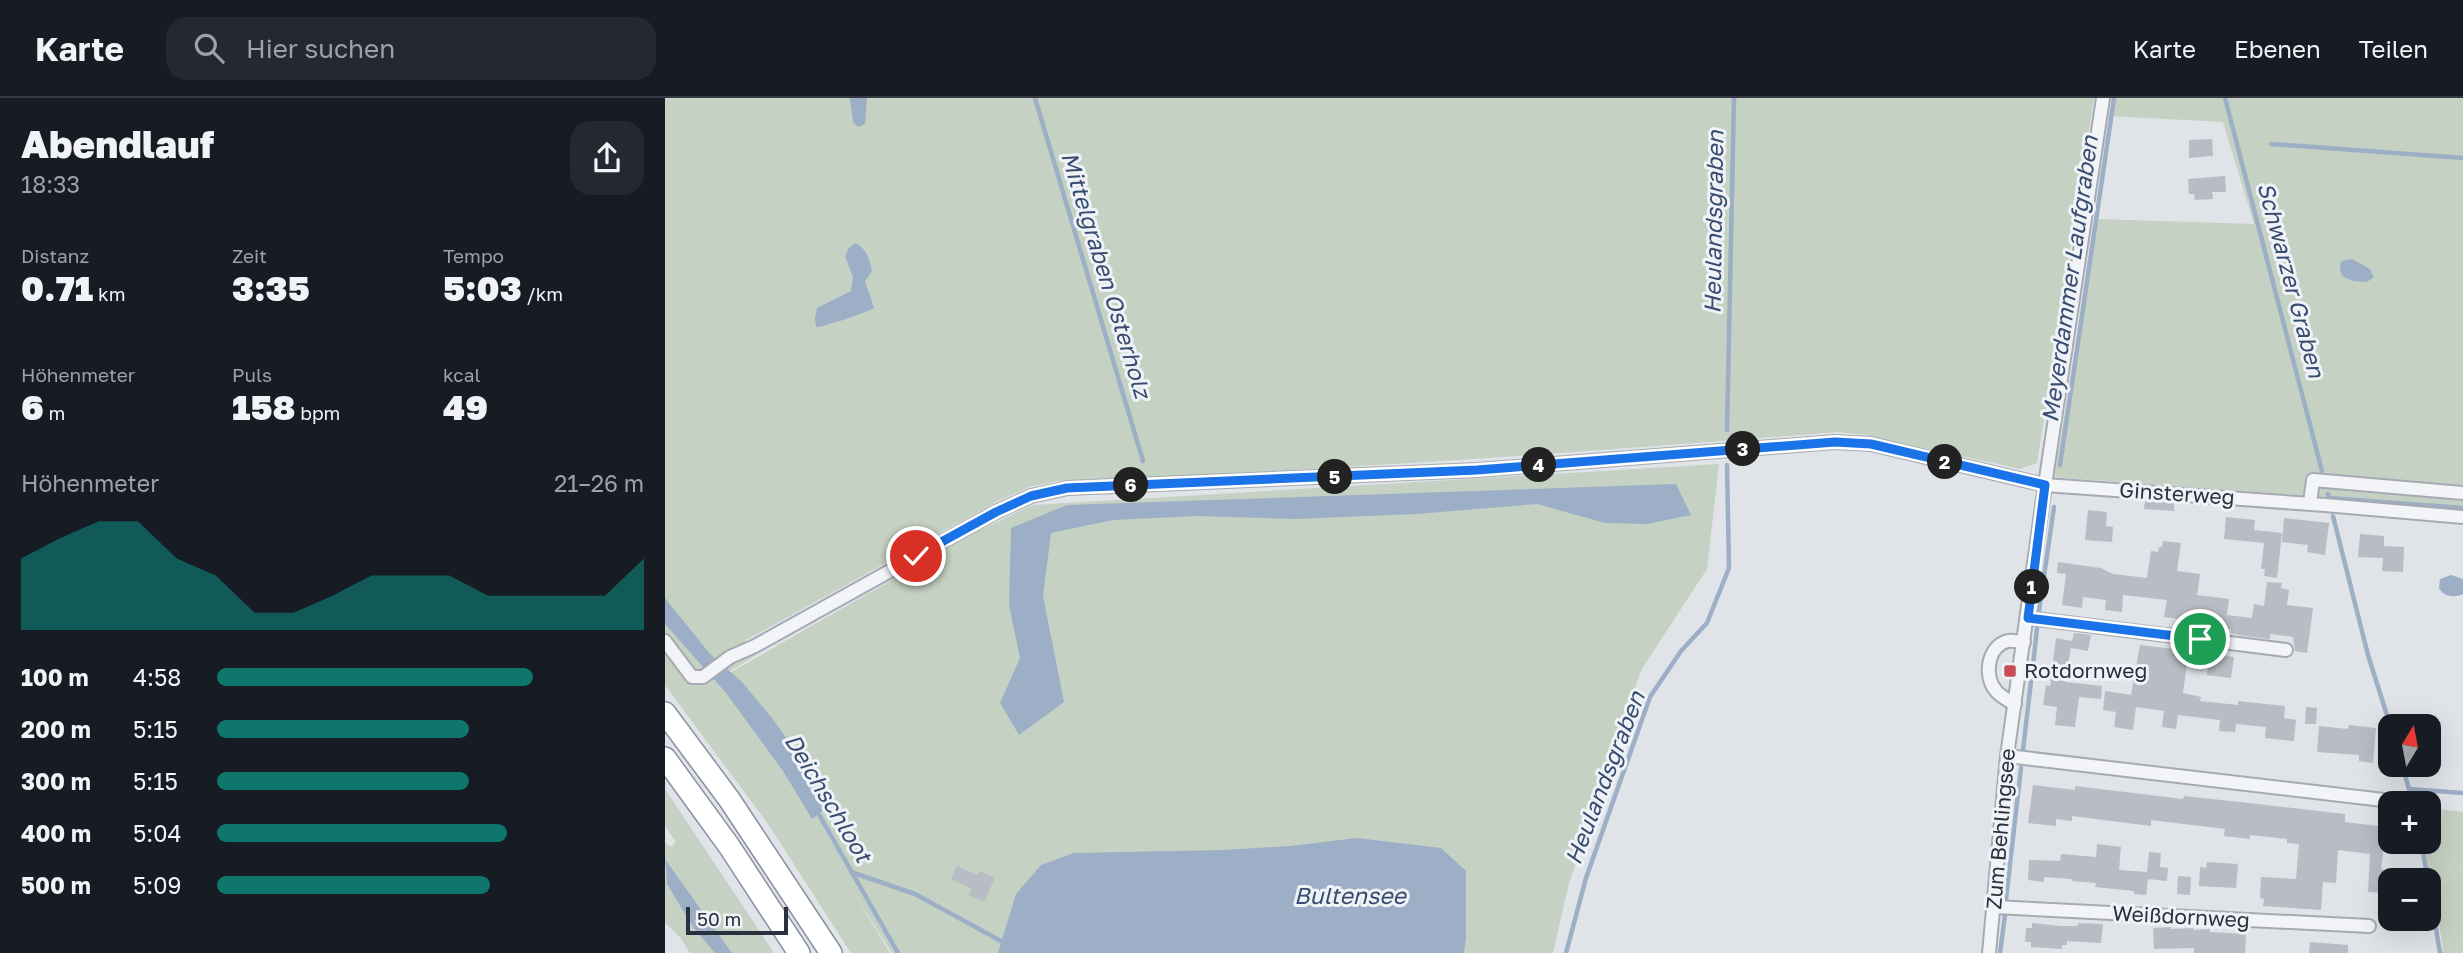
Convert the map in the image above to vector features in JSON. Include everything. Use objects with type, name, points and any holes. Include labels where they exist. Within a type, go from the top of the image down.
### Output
[{"type":"highway","points":[[665,712],[736,809],[831,953]]},
{"type":"highway","points":[[665,758],[729,846],[799,953]]},
{"type":"street","name":"Zum Behlingsee","points":[[1989,953],[2007,756],[2103,98]]},
{"type":"street","name":"Ginsterweg","points":[[665,641],[692,677],[703,677],[730,657],[755,646],[996,512],[1031,496],[1067,488],[1477,470],[1835,442],[1871,444],[2045,485],[2309,503],[2463,517]]},
{"type":"street","points":[[2309,503],[2313,480],[2463,493]]},
{"type":"street","points":[[2028,618],[2285,650]]},
{"type":"street","points":[[2015,705],[1996,691],[1992,684],[1989,662],[1996,647],[2008,641],[2024,642]]},
{"type":"street","points":[[2007,756],[2378,799]]},
{"type":"street","name":"Weißdornweg","points":[[1994,907],[2369,926]]},
{"type":"green space","points":[[665,98],[2094,98],[2037,463],[2020,469],[1866,435],[1837,432],[1448,461],[1058,481],[1029,487],[1000,500],[746,640],[756,655],[703,688],[976,532],[1033,505],[1719,464],[1707,569],[1643,667],[1613,743],[1602,789],[1569,883],[1553,953],[892,953],[854,893],[890,953],[851,953],[768,824],[665,685]]},
{"type":"green space","points":[[2112,98],[2463,98],[2463,492],[2312,479],[2309,496],[2054,477],[2097,219],[2254,224],[2223,122],[2110,116]]},
{"type":"green space","points":[[2313,481],[2463,494],[2463,508],[2312,496]]},
{"type":"green space","points":[[665,789],[774,953],[732,953],[665,859],[665,842],[671,847],[676,842],[665,826]]},
{"type":"green space","points":[[2441,809],[2463,812],[2463,953],[2442,953],[2441,868],[2428,868],[2425,854],[2441,854]]},
{"type":"green space","points":[[665,873],[715,953],[690,953],[680,937],[665,923]]},
{"type":"water","points":[[850,98],[867,98],[865,124],[858,127],[853,122]]},
{"type":"water","points":[[856,243],[870,262],[872,271],[865,281],[874,308],[816,327],[817,308],[851,291],[853,277],[845,256],[849,248]]},
{"type":"water","points":[[2352,259],[2370,269],[2374,277],[2367,282],[2353,281],[2342,276],[2341,261]]},
{"type":"water","points":[[1676,484],[1691,515],[1647,524],[1605,523],[1537,504],[1416,514],[1295,519],[1197,516],[1113,520],[1051,533],[1043,596],[1064,702],[1019,735],[1000,703],[1020,658],[1009,605],[1011,528],[1067,505]]},
{"type":"water","points":[[2451,575],[2463,579],[2463,594],[2449,596],[2439,588],[2440,579]]},
{"type":"water","points":[[665,598],[710,654],[741,681],[772,718],[815,778],[829,806],[812,819],[783,771],[726,693],[665,624]]},
{"type":"water","name":"Bultensee","points":[[1357,838],[1441,848],[1466,871],[1464,953],[998,953],[1016,894],[1041,865],[1074,853],[1223,850]]},
{"type":"water","points":[[665,859],[732,953],[715,953],[693,927],[667,884]]},
{"type":"building","points":[[2212,139],[2213,156],[2189,158],[2189,140]]},
{"type":"building","points":[[2225,176],[2226,192],[2212,192],[2213,199],[2195,200],[2194,194],[2189,194],[2188,179]]},
{"type":"building","points":[[2145,501],[2174,503],[2174,511],[2144,509]]},
{"type":"building","points":[[2088,510],[2107,512],[2106,526],[2113,527],[2112,542],[2085,540]]},
{"type":"building","points":[[2226,517],[2255,520],[2254,530],[2282,533],[2277,578],[2264,576],[2265,569],[2261,569],[2264,543],[2224,539]]},
{"type":"building","points":[[2284,518],[2329,523],[2325,555],[2307,552],[2308,545],[2282,542]]},
{"type":"building","points":[[2360,534],[2384,536],[2384,546],[2404,547],[2403,572],[2382,571],[2383,558],[2358,557]]},
{"type":"building","points":[[2163,541],[2181,543],[2177,571],[2200,574],[2197,595],[2229,599],[2227,615],[2252,618],[2254,604],[2264,606],[2267,582],[2282,583],[2281,588],[2289,590],[2287,605],[2313,608],[2307,653],[2295,651],[2293,637],[2270,634],[2270,639],[2243,636],[2231,633],[2231,629],[2180,623],[2180,619],[2164,617],[2167,600],[2123,595],[2122,612],[2105,610],[2106,600],[2083,597],[2082,608],[2062,605],[2066,574],[2057,573],[2058,562],[2147,578],[2151,551],[2158,552]]},
{"type":"building","points":[[2074,633],[2091,635],[2088,651],[2071,648],[2065,682],[2102,686],[2101,699],[2079,697],[2075,727],[2055,725],[2057,707],[2043,705],[2046,685],[2050,686],[2056,638],[2072,641]]},
{"type":"building","points":[[2140,645],[2174,649],[2173,653],[2188,655],[2183,693],[2201,697],[2200,701],[2238,705],[2238,701],[2285,706],[2284,718],[2296,720],[2294,741],[2265,738],[2266,727],[2236,724],[2235,732],[2219,731],[2220,720],[2178,715],[2176,729],[2162,727],[2164,711],[2136,707],[2133,730],[2114,727],[2116,712],[2103,710],[2105,691],[2131,695]]},
{"type":"building","points":[[2209,654],[2234,657],[2231,678],[2207,675]]},
{"type":"building","points":[[2306,707],[2317,708],[2316,724],[2305,724]]},
{"type":"building","points":[[2349,725],[2376,728],[2373,763],[2359,761],[2359,755],[2317,752],[2319,726],[2348,729]]},
{"type":"building","points":[[2033,785],[2075,790],[2075,786],[2183,799],[2184,796],[2345,814],[2345,822],[2378,826],[2378,854],[2383,854],[2381,868],[2378,868],[2378,893],[2368,892],[2370,854],[2338,850],[2336,883],[2323,882],[2321,910],[2263,906],[2264,899],[2260,898],[2261,877],[2296,879],[2299,844],[2287,843],[2287,839],[2250,835],[2250,839],[2224,836],[2225,829],[2151,820],[2151,826],[2072,816],[2072,821],[2056,819],[2056,826],[2028,823]]},
{"type":"building","points":[[2097,844],[2121,847],[2119,870],[2147,872],[2149,852],[2161,853],[2160,867],[2168,868],[2167,881],[2148,879],[2146,895],[2095,887],[2096,883],[2072,879],[2044,877],[2044,882],[2028,880],[2029,860],[2060,861],[2061,854],[2096,857]]},
{"type":"building","points":[[2207,862],[2238,864],[2236,888],[2199,886],[2200,867],[2206,868]]},
{"type":"building","points":[[957,866],[978,875],[980,871],[995,878],[984,902],[969,895],[972,889],[951,879]]},
{"type":"building","points":[[2178,876],[2191,877],[2190,895],[2177,894]]},
{"type":"building","points":[[2032,923],[2061,926],[2078,926],[2078,923],[2103,924],[2101,943],[2067,941],[2067,945],[2062,945],[2062,949],[2031,947],[2031,942],[2025,942],[2026,928],[2032,928]]},
{"type":"building","points":[[2171,927],[2246,934],[2245,953],[2194,953],[2194,948],[2154,949],[2153,928]]},
{"type":"building","points":[[2310,942],[2348,945],[2348,953],[2309,953]]},
{"type":"waterway","name":"Mittelgraben Osterholz","points":[[1035,98],[1143,461]]},
{"type":"waterway","name":"Heulandsgraben","points":[[1727,430],[1734,98]]},
{"type":"waterway","name":"Meyerdammer Laufgraben","points":[[2060,465],[2114,98]]},
{"type":"waterway","name":"Schwarzer Graben","points":[[2225,98],[2322,471]]},
{"type":"waterway","points":[[2271,144],[2463,158]]},
{"type":"waterway","name":"Heulandsgraben","points":[[1566,953],[1586,878],[1650,697],[1681,651],[1707,623],[1729,568],[1727,465]]},
{"type":"waterway","points":[[2328,494],[2329,498],[2463,508]]},
{"type":"waterway","name":"Meyerdammer Laufgraben","points":[[2039,611],[2054,507]]},
{"type":"waterway","name":"Schwarzer Graben","points":[[2333,516],[2368,655],[2387,714]]},
{"type":"waterway","name":"Meyerdammer Laufgraben","points":[[2033,666],[2037,628]]},
{"type":"waterway","name":"Meyerdammer Laufgraben","points":[[2023,750],[2031,681]]},
{"type":"waterway","name":"Meyerdammer Laufgraben","points":[[2006,899],[2021,768]]},
{"type":"waterway","points":[[2406,777],[2409,789],[2463,793]]},
{"type":"waterway","name":"Deichschloot","points":[[817,811],[898,953]]},
{"type":"waterway","name":"Schwarzer Graben","points":[[2423,854],[2426,868]]},
{"type":"waterway","points":[[851,872],[915,894],[1001,941]]},
{"type":"waterway","name":"Meyerdammer Laufgraben","points":[[2000,953],[2005,915]]},
{"type":"waterway","name":"Schwarzer Graben","points":[[2436,931],[2440,953]]},
{"type":"place","name":"Rotdornweg","points":[[2010,671]]},
{"type":"route","points":[[916,556],[1031,496],[1067,488],[1477,470],[1835,442],[1871,444],[2045,485],[2028,618],[2200,639]]}]
